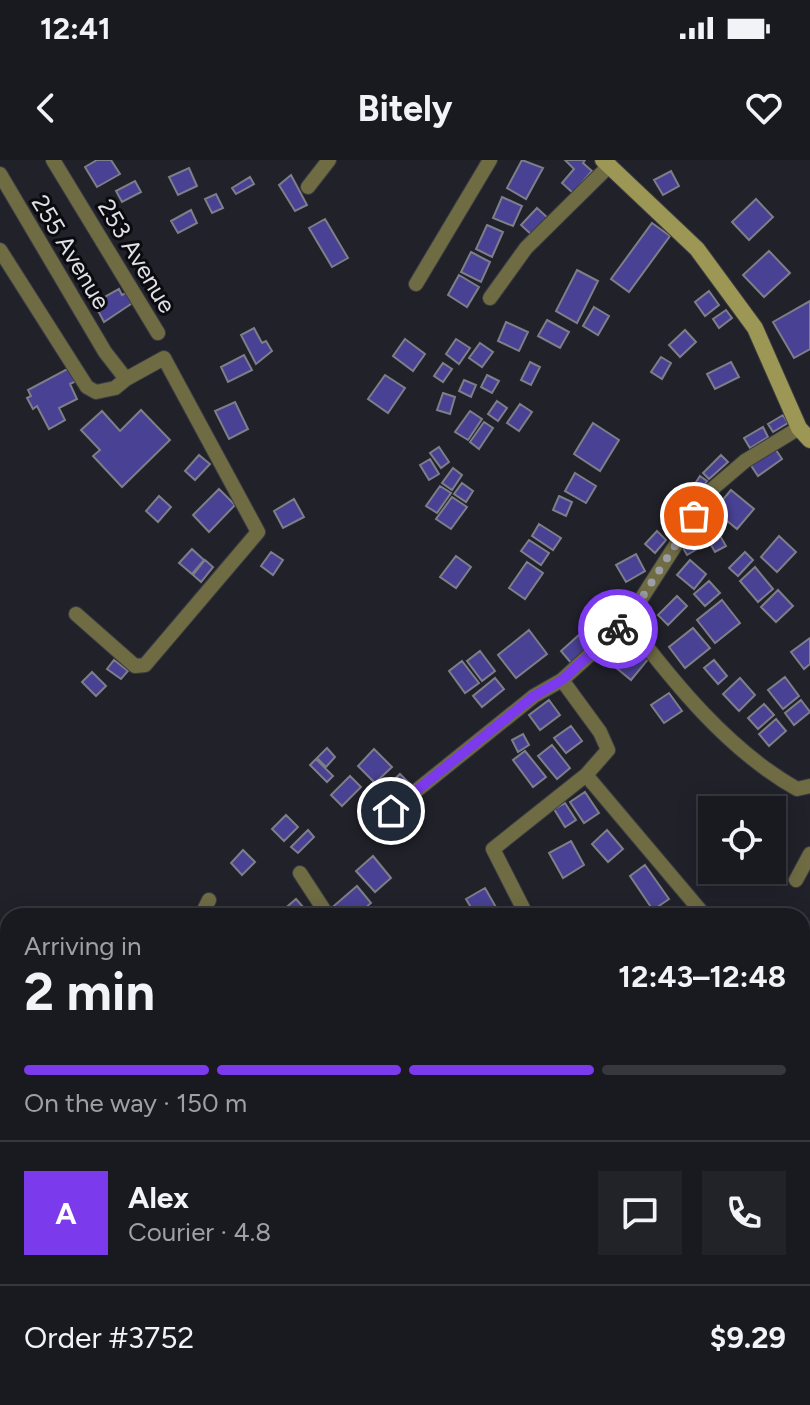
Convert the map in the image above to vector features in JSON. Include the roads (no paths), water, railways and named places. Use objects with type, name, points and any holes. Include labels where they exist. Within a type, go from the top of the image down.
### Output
[{"type":"main road","points":[[606,163],[697,249],[755,328],[805,434]]},
{"type":"street","name":"253 Avenue","points":[[53,160],[158,333]]},
{"type":"street","points":[[308,187],[329,160]]},
{"type":"street","points":[[416,284],[490,160]]},
{"type":"street","points":[[490,298],[526,248],[606,163]]},
{"type":"street","name":"255 Avenue","points":[[0,174],[105,352],[126,379]]},
{"type":"street","points":[[0,250],[87,387],[96,392],[115,388],[164,358],[258,532],[145,665],[135,666],[76,614]]},
{"type":"street","points":[[391,811],[534,696],[562,680],[627,621],[711,490],[745,461],[805,434]]},
{"type":"street","points":[[627,621],[679,689],[775,777],[797,789],[810,786]]},
{"type":"street","points":[[523,908],[493,849],[586,775],[608,750],[600,732],[562,680]]},
{"type":"street","points":[[586,775],[698,908]]},
{"type":"street","points":[[796,880],[810,854]]},
{"type":"street","points":[[300,873],[323,908]]},
{"type":"street","points":[[205,908],[209,900]]}]
